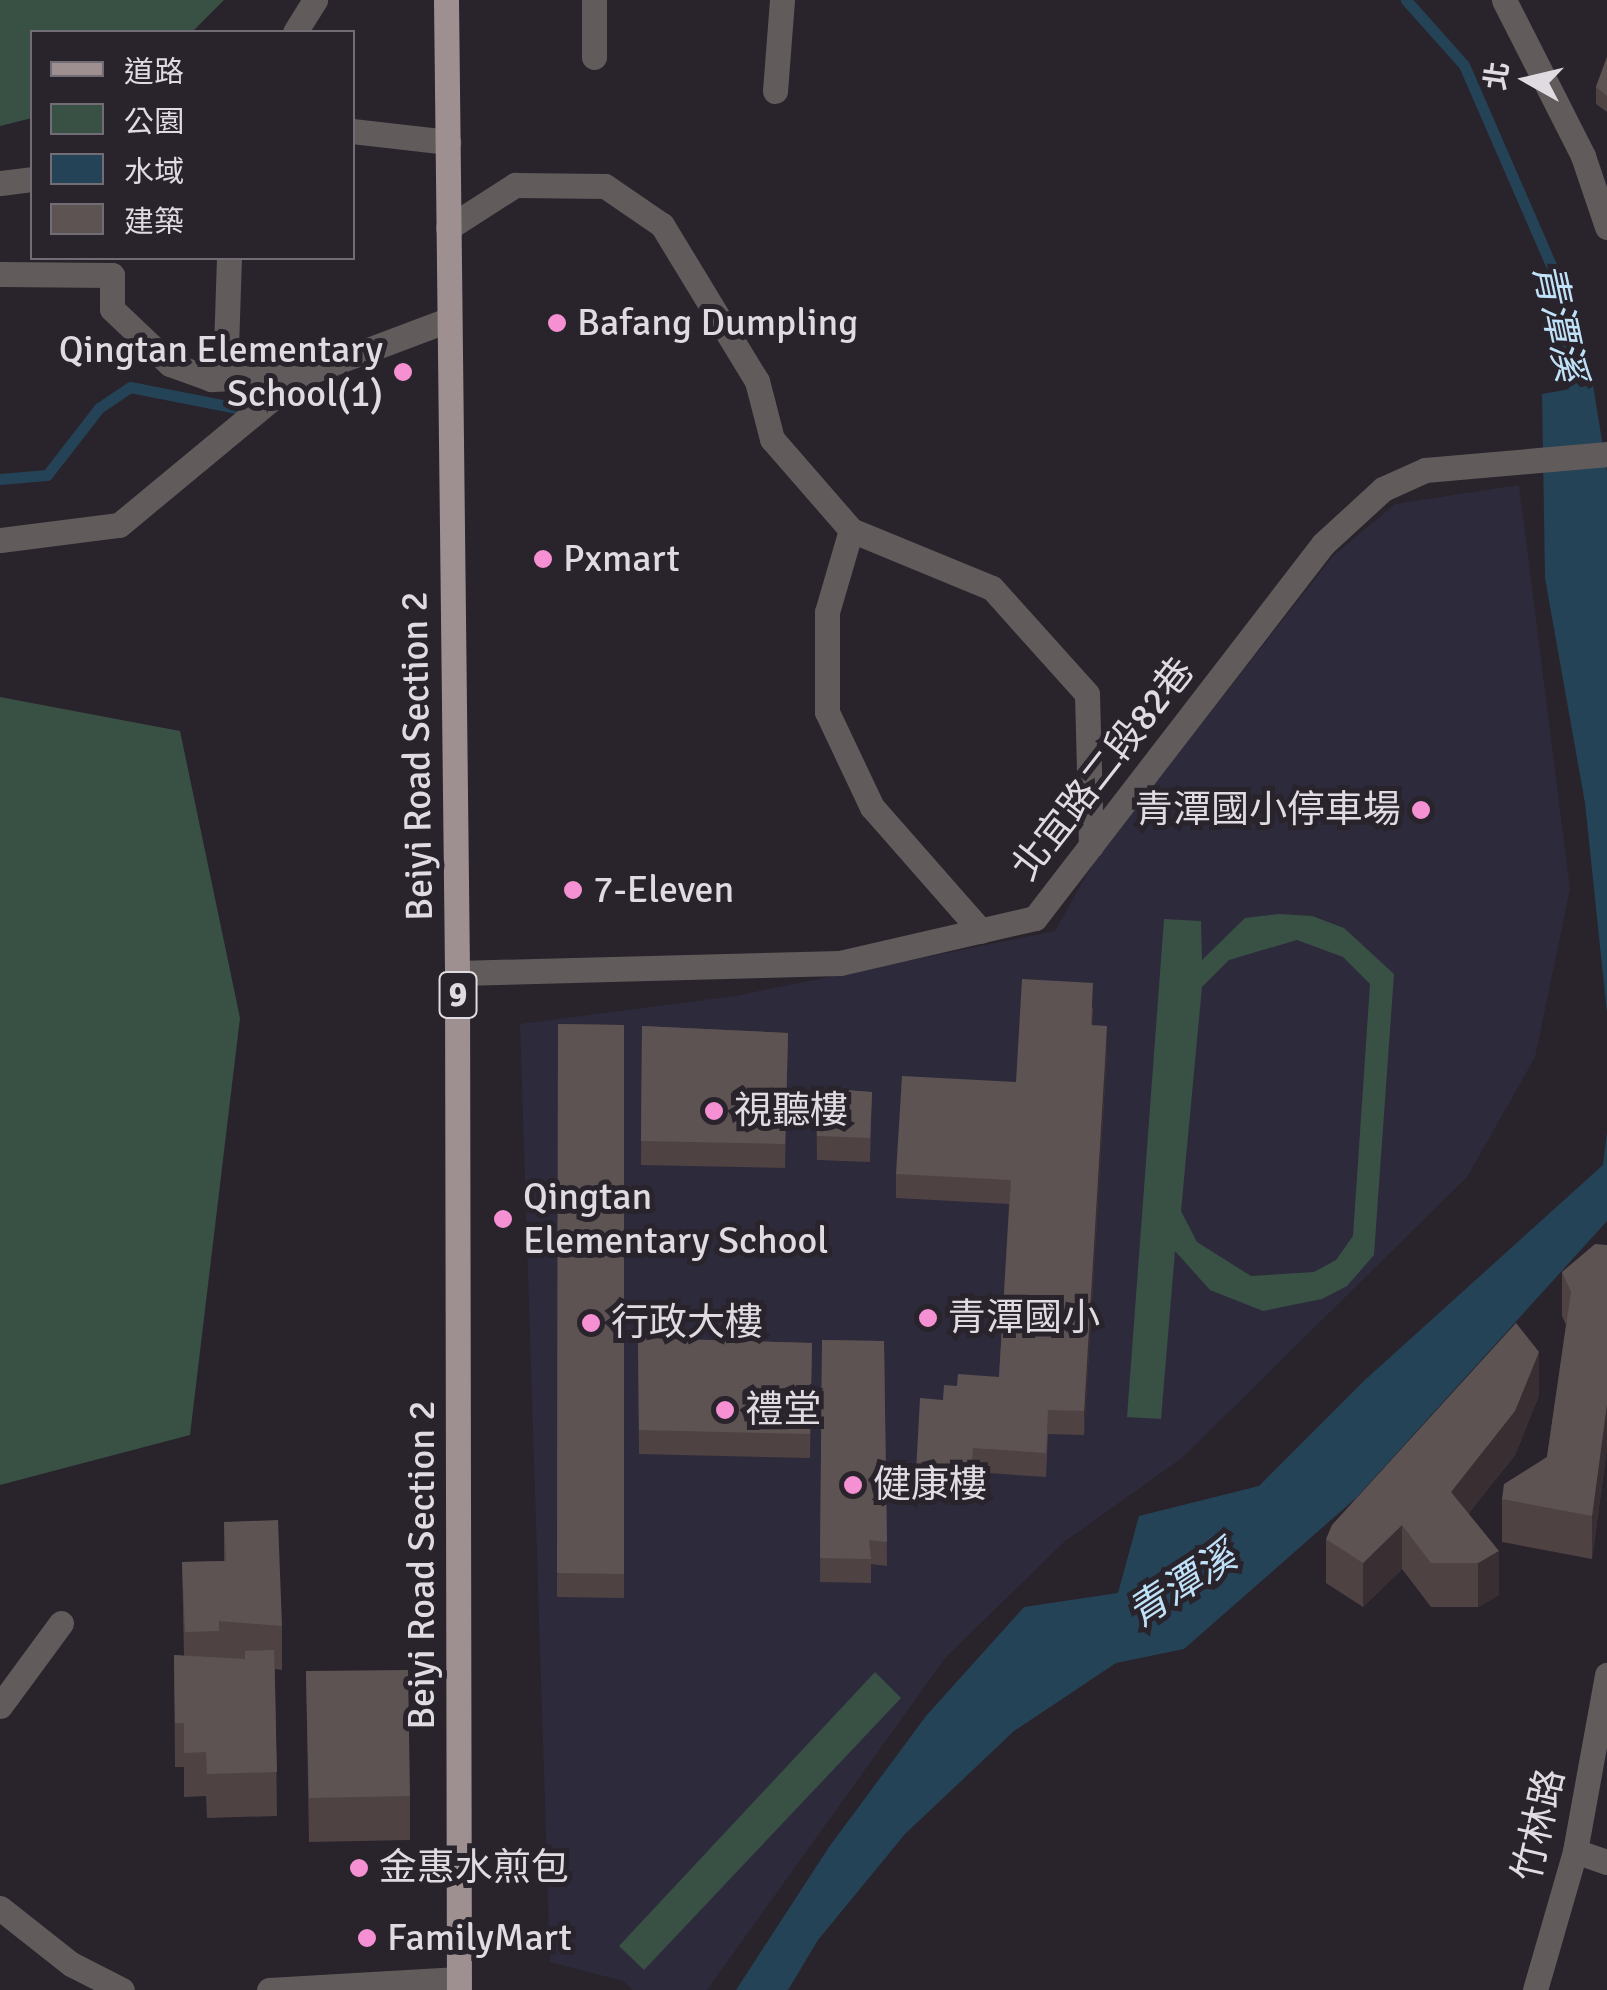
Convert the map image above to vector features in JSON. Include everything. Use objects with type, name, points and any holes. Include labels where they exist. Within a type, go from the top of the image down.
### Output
[{"type":"main road","name":"Beiyi Road Section 2","points":[[446,0],[458,973],[459,1985]]},
{"type":"street","points":[[296,30],[315,0]]},
{"type":"street","points":[[594,0],[594,58]]},
{"type":"street","points":[[775,90],[782,0]]},
{"type":"street","points":[[1504,0],[1584,156],[1606,219]]},
{"type":"street","points":[[355,131],[448,142]]},
{"type":"street","points":[[0,184],[30,179]]},
{"type":"street","points":[[448,228],[514,185],[605,186],[662,224],[757,381],[772,439],[851,530],[992,588],[1087,694],[1091,846]]},
{"type":"street","points":[[225,378],[229,260]]},
{"type":"street","points":[[0,274],[112,275],[112,309],[170,364],[225,378],[299,376]]},
{"type":"street","points":[[0,540],[119,525],[299,376],[448,320]]},
{"type":"street","name":"北宜路二段82巷","points":[[458,973],[840,963],[1035,918],[1323,544],[1383,489],[1425,470],[1607,454]]},
{"type":"street","points":[[851,530],[827,612],[827,712],[872,806],[981,931]]},
{"type":"street","points":[[0,1706],[61,1623]]},
{"type":"street","name":"竹林路","points":[[1535,1990],[1575,1851],[1607,1675]]},
{"type":"street","points":[[1575,1851],[1607,1862]]},
{"type":"street","points":[[0,1908],[70,1964],[122,1990]]},
{"type":"street","points":[[269,1990],[459,1985]]},
{"type":"shaded area","name":"青潭國小","points":[[1519,485],[1570,889],[1535,1057],[1467,1177],[1182,1458],[1064,1542],[945,1658],[707,1990],[633,1990],[623,1981],[550,1962],[520,1024],[735,996],[1055,931],[1096,858],[1333,556],[1395,504]]},
{"type":"green space","points":[[0,0],[224,0],[194,30],[30,30],[30,118],[0,126]]},
{"type":"green space","points":[[0,697],[180,731],[240,1018],[190,1435],[0,1485]]},
{"type":"green space","points":[[1312,916],[1344,928],[1394,974],[1374,1255],[1347,1286],[1322,1299],[1263,1311],[1210,1290],[1175,1251],[1161,1419],[1127,1417],[1164,919],[1201,921],[1202,960],[1245,918]],"holes":[[[1297,940],[1343,957],[1370,984],[1353,1236],[1336,1260],[1314,1272],[1251,1276],[1197,1242],[1181,1211],[1202,987],[1229,960]]]},
{"type":"green space","points":[[875,1672],[901,1698],[644,1970],[619,1946]]},
{"type":"water","points":[[1593,385],[1607,472],[1607,1013],[1585,803],[1545,578],[1542,394]]},
{"type":"water","points":[[1607,1133],[1607,1221],[1356,1498],[1184,1649],[1116,1663],[1014,1731],[905,1834],[818,1940],[788,1990],[736,1990],[829,1847],[926,1716],[1024,1607],[1118,1593],[1139,1516],[1259,1486],[1366,1379],[1603,1165]]},
{"type":"building","points":[[1607,57],[1607,96],[1596,87]]},
{"type":"building","points":[[1022,979],[1093,983],[1091,1025],[1107,1026],[1084,1411],[1048,1410],[1046,1453],[973,1448],[971,1475],[916,1472],[920,1398],[943,1400],[944,1385],[957,1386],[958,1374],[999,1377],[1011,1180],[896,1174],[902,1076],[1016,1082]]},
{"type":"building","name":"行政大樓","points":[[558,1024],[624,1025],[624,1574],[557,1573]]},
{"type":"building","name":"視聽樓","points":[[642,1026],[788,1033],[785,1144],[641,1141]]},
{"type":"building","points":[[816,1088],[872,1092],[870,1138],[817,1136]]},
{"type":"building","points":[[1595,1244],[1607,1245],[1607,1404],[1592,1516],[1502,1499],[1504,1484],[1547,1457],[1571,1292],[1562,1272]]},
{"type":"building","points":[[1516,1323],[1539,1352],[1515,1411],[1451,1492],[1499,1551],[1478,1563],[1431,1563],[1402,1525],[1363,1563],[1326,1539],[1332,1525]]},
{"type":"building","name":"禮堂","points":[[638,1338],[812,1343],[810,1434],[639,1430]]},
{"type":"building","name":"健康樓","points":[[822,1340],[884,1341],[887,1542],[869,1540],[871,1559],[820,1558]]},
{"type":"building","points":[[278,1520],[282,1626],[219,1621],[219,1631],[185,1632],[182,1562],[226,1561],[224,1522]]},
{"type":"building","points":[[274,1650],[277,1772],[207,1774],[206,1752],[184,1753],[184,1723],[175,1723],[174,1655],[245,1659],[245,1651]]},
{"type":"building","points":[[408,1670],[410,1796],[309,1798],[306,1671]]},
{"type":"waterway","name":"青潭溪","points":[[1406,0],[1464,65],[1558,281],[1576,403]]},
{"type":"waterway","points":[[0,479],[47,475],[99,408],[130,387],[237,408]]},
{"type":"place","name":"Bafang Dumpling","points":[[557,323]]},
{"type":"place","name":"Qingtan Elementary School(1)","points":[[403,372]]},
{"type":"place","name":"Pxmart","points":[[543,559]]},
{"type":"place","name":"青潭國小停車場","points":[[1421,810]]},
{"type":"place","name":"7-Eleven","points":[[573,890]]},
{"type":"place","name":"視聽樓","points":[[714,1111]]},
{"type":"place","name":"Qingtan Elementary School","points":[[503,1219]]},
{"type":"place","name":"青潭國小","points":[[928,1318]]},
{"type":"place","name":"行政大樓","points":[[591,1323]]},
{"type":"place","name":"禮堂","points":[[725,1410]]},
{"type":"place","name":"健康樓","points":[[853,1485]]},
{"type":"place","name":"金惠水煎包","points":[[359,1868]]},
{"type":"place","name":"FamilyMart","points":[[367,1938]]}]
